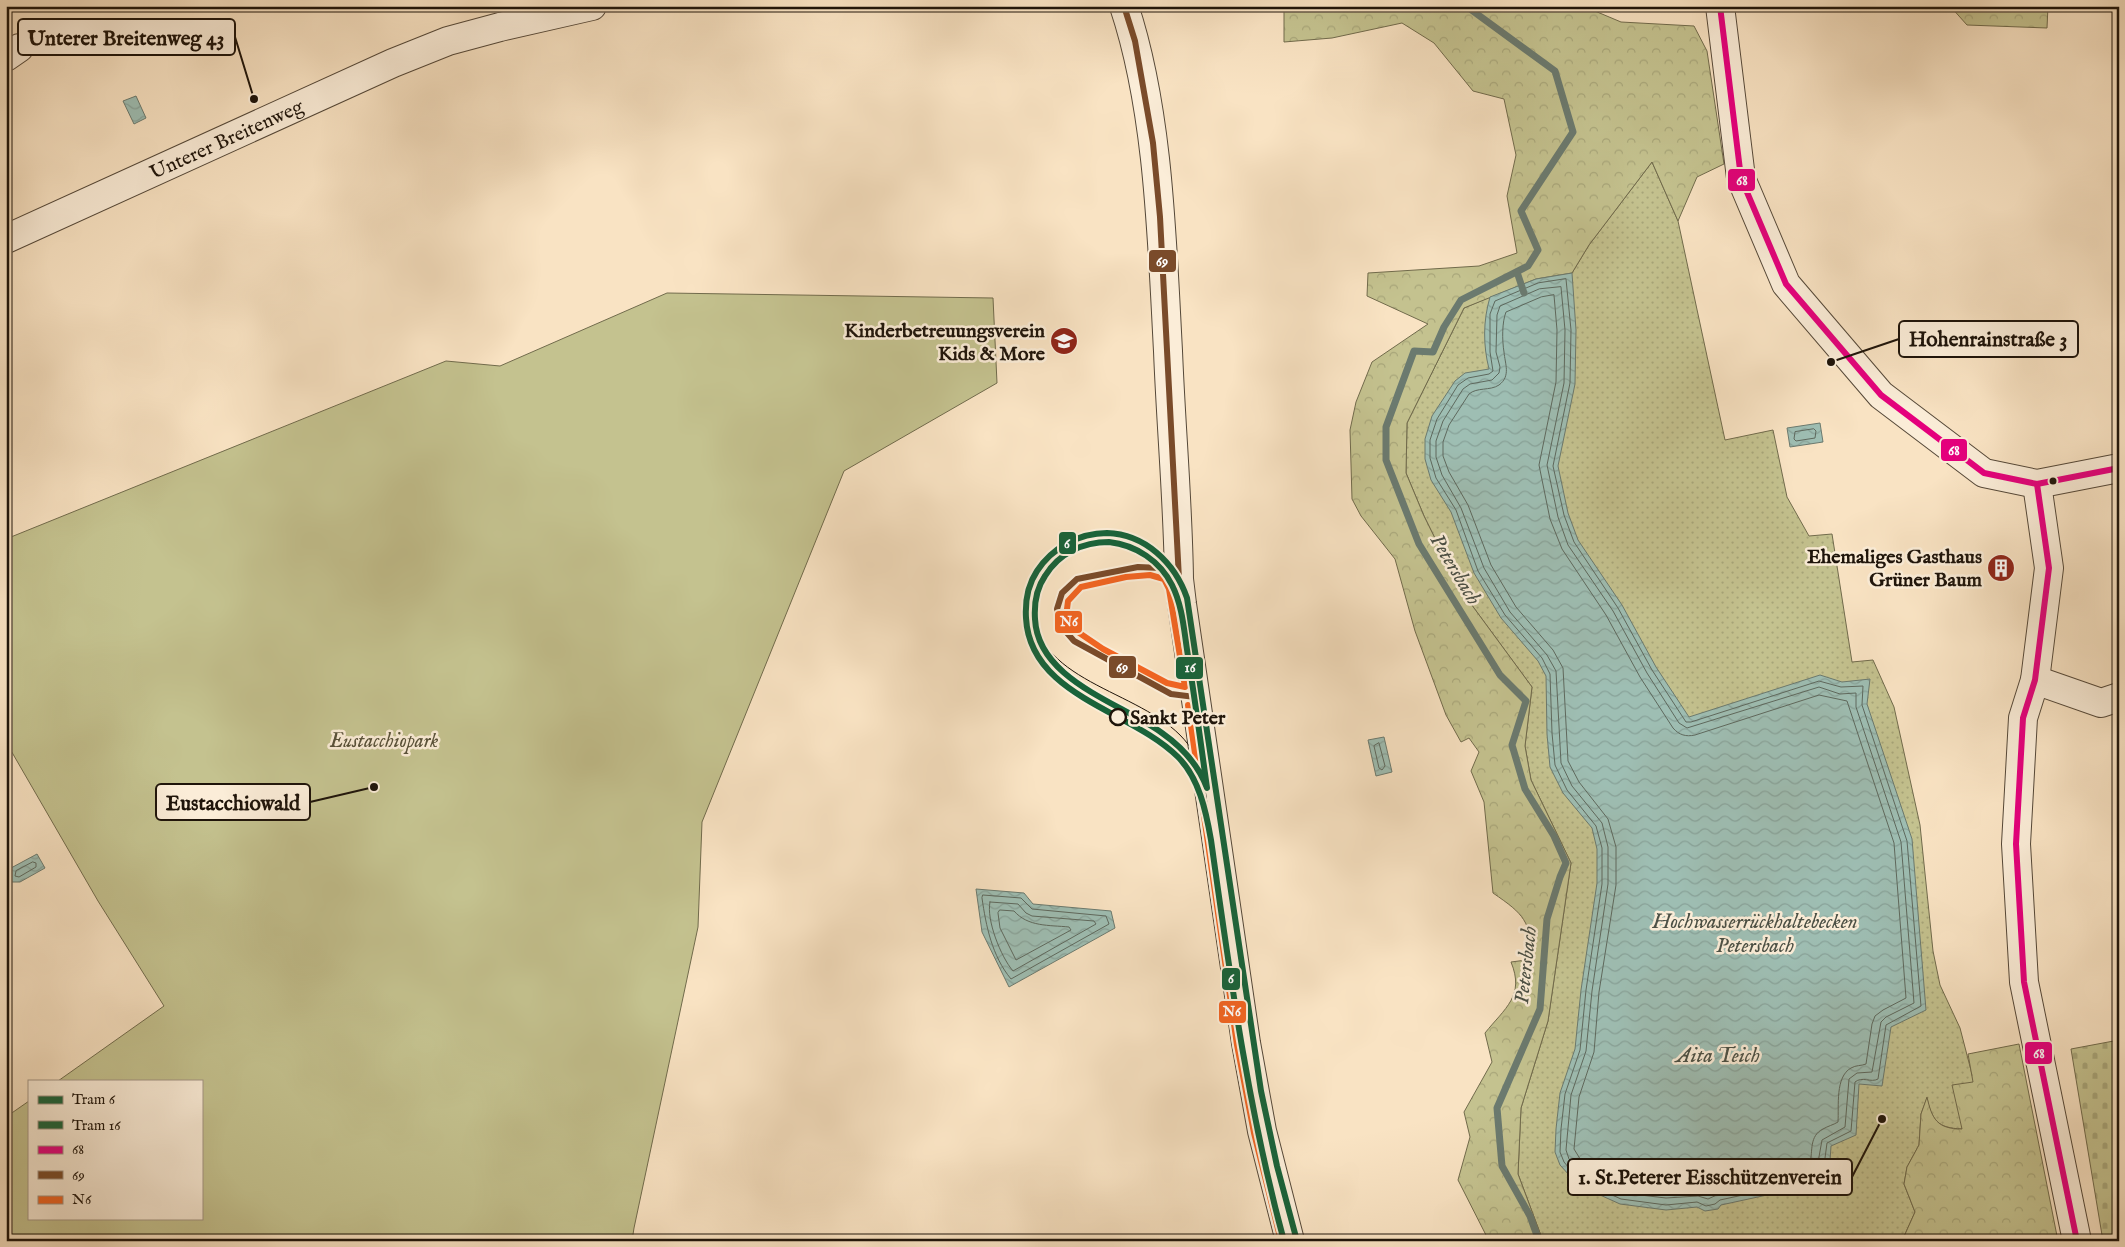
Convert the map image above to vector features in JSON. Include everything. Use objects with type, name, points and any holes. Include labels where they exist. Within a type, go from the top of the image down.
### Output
[{"type":"street","name":"Unterer Breitenweg","points":[[6,239],[393,63],[448,41],[592,6]]},
{"type":"street","points":[[1124,6],[1136,41],[1153,143],[1160,226],[1179,579],[1182,604],[1246,1043],[1262,1131],[1290,1241]]},
{"type":"street","points":[[1720,6],[1741,178],[1786,284],[1881,395],[1984,473],[2037,484],[2119,468]]},
{"type":"street","points":[[2037,484],[2049,568],[2035,680],[2022,718],[2016,844],[2024,982],[2077,1241]]},
{"type":"street","points":[[2035,680],[2101,703],[2119,697]]},
{"type":"green space","points":[[1284,6],[1583,6],[1621,22],[1694,26],[1707,51],[1724,164],[1697,177],[1678,221],[1652,162],[1589,245],[1572,273],[1536,279],[1464,308],[1407,423],[1406,473],[1424,516],[1460,589],[1532,687],[1525,746],[1531,780],[1571,863],[1548,1021],[1521,1108],[1518,1174],[1543,1241],[1489,1241],[1458,1180],[1470,1137],[1464,1112],[1492,1062],[1485,1033],[1506,1009],[1514,993],[1516,984],[1511,962],[1534,959],[1530,935],[1524,920],[1519,913],[1493,893],[1484,802],[1471,771],[1479,752],[1469,738],[1461,742],[1446,715],[1415,631],[1395,559],[1361,516],[1352,499],[1350,430],[1356,402],[1372,362],[1428,324],[1367,296],[1368,273],[1479,266],[1517,253],[1507,196],[1516,155],[1504,99],[1473,91],[1434,43],[1402,23],[1332,38],[1284,42]]},
{"type":"green space","points":[[1950,6],[2048,6],[2047,28],[1967,25]]},
{"type":"green space","points":[[1652,162],[1678,221],[1725,440],[1773,430],[1787,497],[1809,536],[1832,534],[1852,662],[1873,660],[1894,707],[1920,825],[1933,951],[1940,985],[1960,1028],[1974,1082],[1962,1129],[1947,1127],[1937,1122],[1931,1112],[1927,1098],[1921,1114],[1919,1145],[1907,1167],[1904,1184],[1915,1212],[1902,1241],[1543,1241],[1518,1174],[1521,1108],[1548,1021],[1571,863],[1531,780],[1525,746],[1532,687],[1460,589],[1424,516],[1406,473],[1407,423],[1464,308],[1490,297],[1572,273],[1589,245]]},
{"type":"green space","name":"Eustacchiopark","points":[[667,293],[993,298],[997,383],[844,471],[702,822],[698,927],[632,1241],[6,1241],[6,1117],[28,1102],[28,1220],[202,1220],[202,1080],[59,1080],[164,1006],[98,901],[6,742],[6,539],[446,361],[500,366]]},
{"type":"green space","points":[[2119,1040],[2119,1241],[2103,1241],[2071,1049]]},
{"type":"green space","points":[[2019,1044],[2058,1241],[1902,1241],[1915,1212],[1904,1184],[1907,1167],[1919,1145],[1921,1114],[1927,1097],[1934,1117],[1941,1125],[1962,1129],[1952,1085],[1973,1082],[1968,1054]]},
{"type":"water","points":[[136,96],[146,118],[134,124],[123,101]]},
{"type":"water","name":"Hochwasserrückhaltebecken Petersbach","points":[[1572,273],[1576,330],[1575,384],[1558,466],[1568,513],[1578,540],[1622,605],[1656,667],[1689,717],[1820,675],[1842,682],[1870,679],[1867,704],[1912,839],[1926,1010],[1891,1027],[1882,1086],[1859,1084],[1856,1135],[1831,1146],[1829,1176],[1790,1190],[1721,1205],[1718,1209],[1705,1211],[1697,1207],[1666,1210],[1620,1204],[1589,1190],[1570,1176],[1560,1165],[1555,1152],[1560,1093],[1575,1049],[1581,990],[1597,883],[1597,849],[1592,828],[1563,793],[1550,767],[1547,734],[1546,676],[1538,661],[1501,618],[1474,573],[1451,512],[1431,480],[1425,459],[1425,439],[1432,416],[1455,381],[1465,373],[1489,369],[1485,333],[1490,297],[1536,279]]},
{"type":"water","points":[[1820,423],[1823,442],[1790,447],[1787,428]]},
{"type":"water","points":[[1384,737],[1392,772],[1376,776],[1368,740]]},
{"type":"water","points":[[37,854],[45,868],[20,882],[12,882],[9,875],[11,868]]},
{"type":"water","points":[[976,889],[1024,893],[1033,904],[1111,911],[1115,928],[1009,987],[982,932]]},
{"type":"waterway","name":"Petersbach","points":[[1466,6],[1555,71],[1573,132],[1521,211],[1538,250],[1528,266],[1461,300],[1444,327],[1433,352],[1414,351],[1386,427],[1386,460],[1419,544],[1500,675],[1526,701],[1512,745],[1525,789],[1554,836],[1566,863],[1547,919],[1540,1009],[1497,1108],[1502,1166],[1530,1216],[1539,1241]]},
{"type":"waterway","points":[[1517,272],[1524,293]]},
{"type":"tram line","name":"6","points":[[1284,1241],[1271,1191],[1250,1092],[1211,840],[1207,818],[1196,785],[1185,765],[1158,741],[1063,684],[1045,666],[1032,644],[1026,618],[1026,606],[1027,594],[1034,577],[1050,555],[1067,543],[1086,536],[1107,533],[1121,535],[1146,545],[1157,553],[1175,573],[1187,598],[1261,1091],[1277,1166],[1297,1241]]},
{"type":"tram line","points":[[1192,626],[1183,590],[1169,565],[1157,552],[1148,546],[1134,539],[1118,535],[1088,536],[1073,541],[1060,549],[1049,559],[1040,573],[1035,588],[1032,604],[1033,614],[1042,639],[1057,659],[1079,675],[1154,715],[1175,731],[1192,750],[1204,782],[1211,839]]},
{"type":"tram line","name":"16","points":[[1109,542],[1129,547],[1154,562],[1167,576],[1176,593],[1184,629],[1207,788],[1199,771],[1176,744],[1162,733],[1065,674],[1050,658],[1040,640],[1035,619],[1035,602],[1045,576],[1057,561],[1072,550],[1090,544],[1109,542]]},
{"type":"transit line","name":"69","points":[[1124,6],[1135,41],[1153,143],[1160,217],[1179,579],[1195,697],[1171,694],[1074,641],[1061,626],[1057,609],[1062,593],[1077,579],[1138,567],[1161,568],[1169,572],[1176,583],[1182,604]]},
{"type":"transit line","name":"68","points":[[1720,6],[1741,178],[1786,284],[1881,395],[1984,473],[2037,484],[2119,468]]},
{"type":"transit line","name":"68","points":[[2037,484],[2049,568],[2035,680],[2023,718],[2016,844],[2024,982],[2077,1241]]},
{"type":"transit line","name":"N6","points":[[1150,575],[1164,579],[1169,589],[1185,687],[1167,683],[1103,649],[1072,628],[1066,617],[1068,601],[1081,587],[1126,577],[1150,575]]},
{"type":"transit line","name":"N6","points":[[1188,705],[1237,1045],[1254,1133],[1281,1241]]},
{"type":"place","name":"Unterer Breitenweg 43","points":[[254,99]]},
{"type":"place","name":"Kinderbetreuungsverein Kids & More","points":[[1064,341]]},
{"type":"place","name":"Hohenrainstraße 3","points":[[1831,362]]},
{"type":"place","name":"Ehemaliges Gasthaus Grüner Baum","points":[[2001,568]]},
{"type":"place","name":"Sankt Peter","points":[[1118,717]]},
{"type":"place","name":"Eustacchiowald","points":[[374,787]]},
{"type":"place","name":"1. St.Peterer Eisschützenverein","points":[[1882,1119]]},
{"type":"water label","name":"Aita Teich","points":[[1718,1055]]}]
